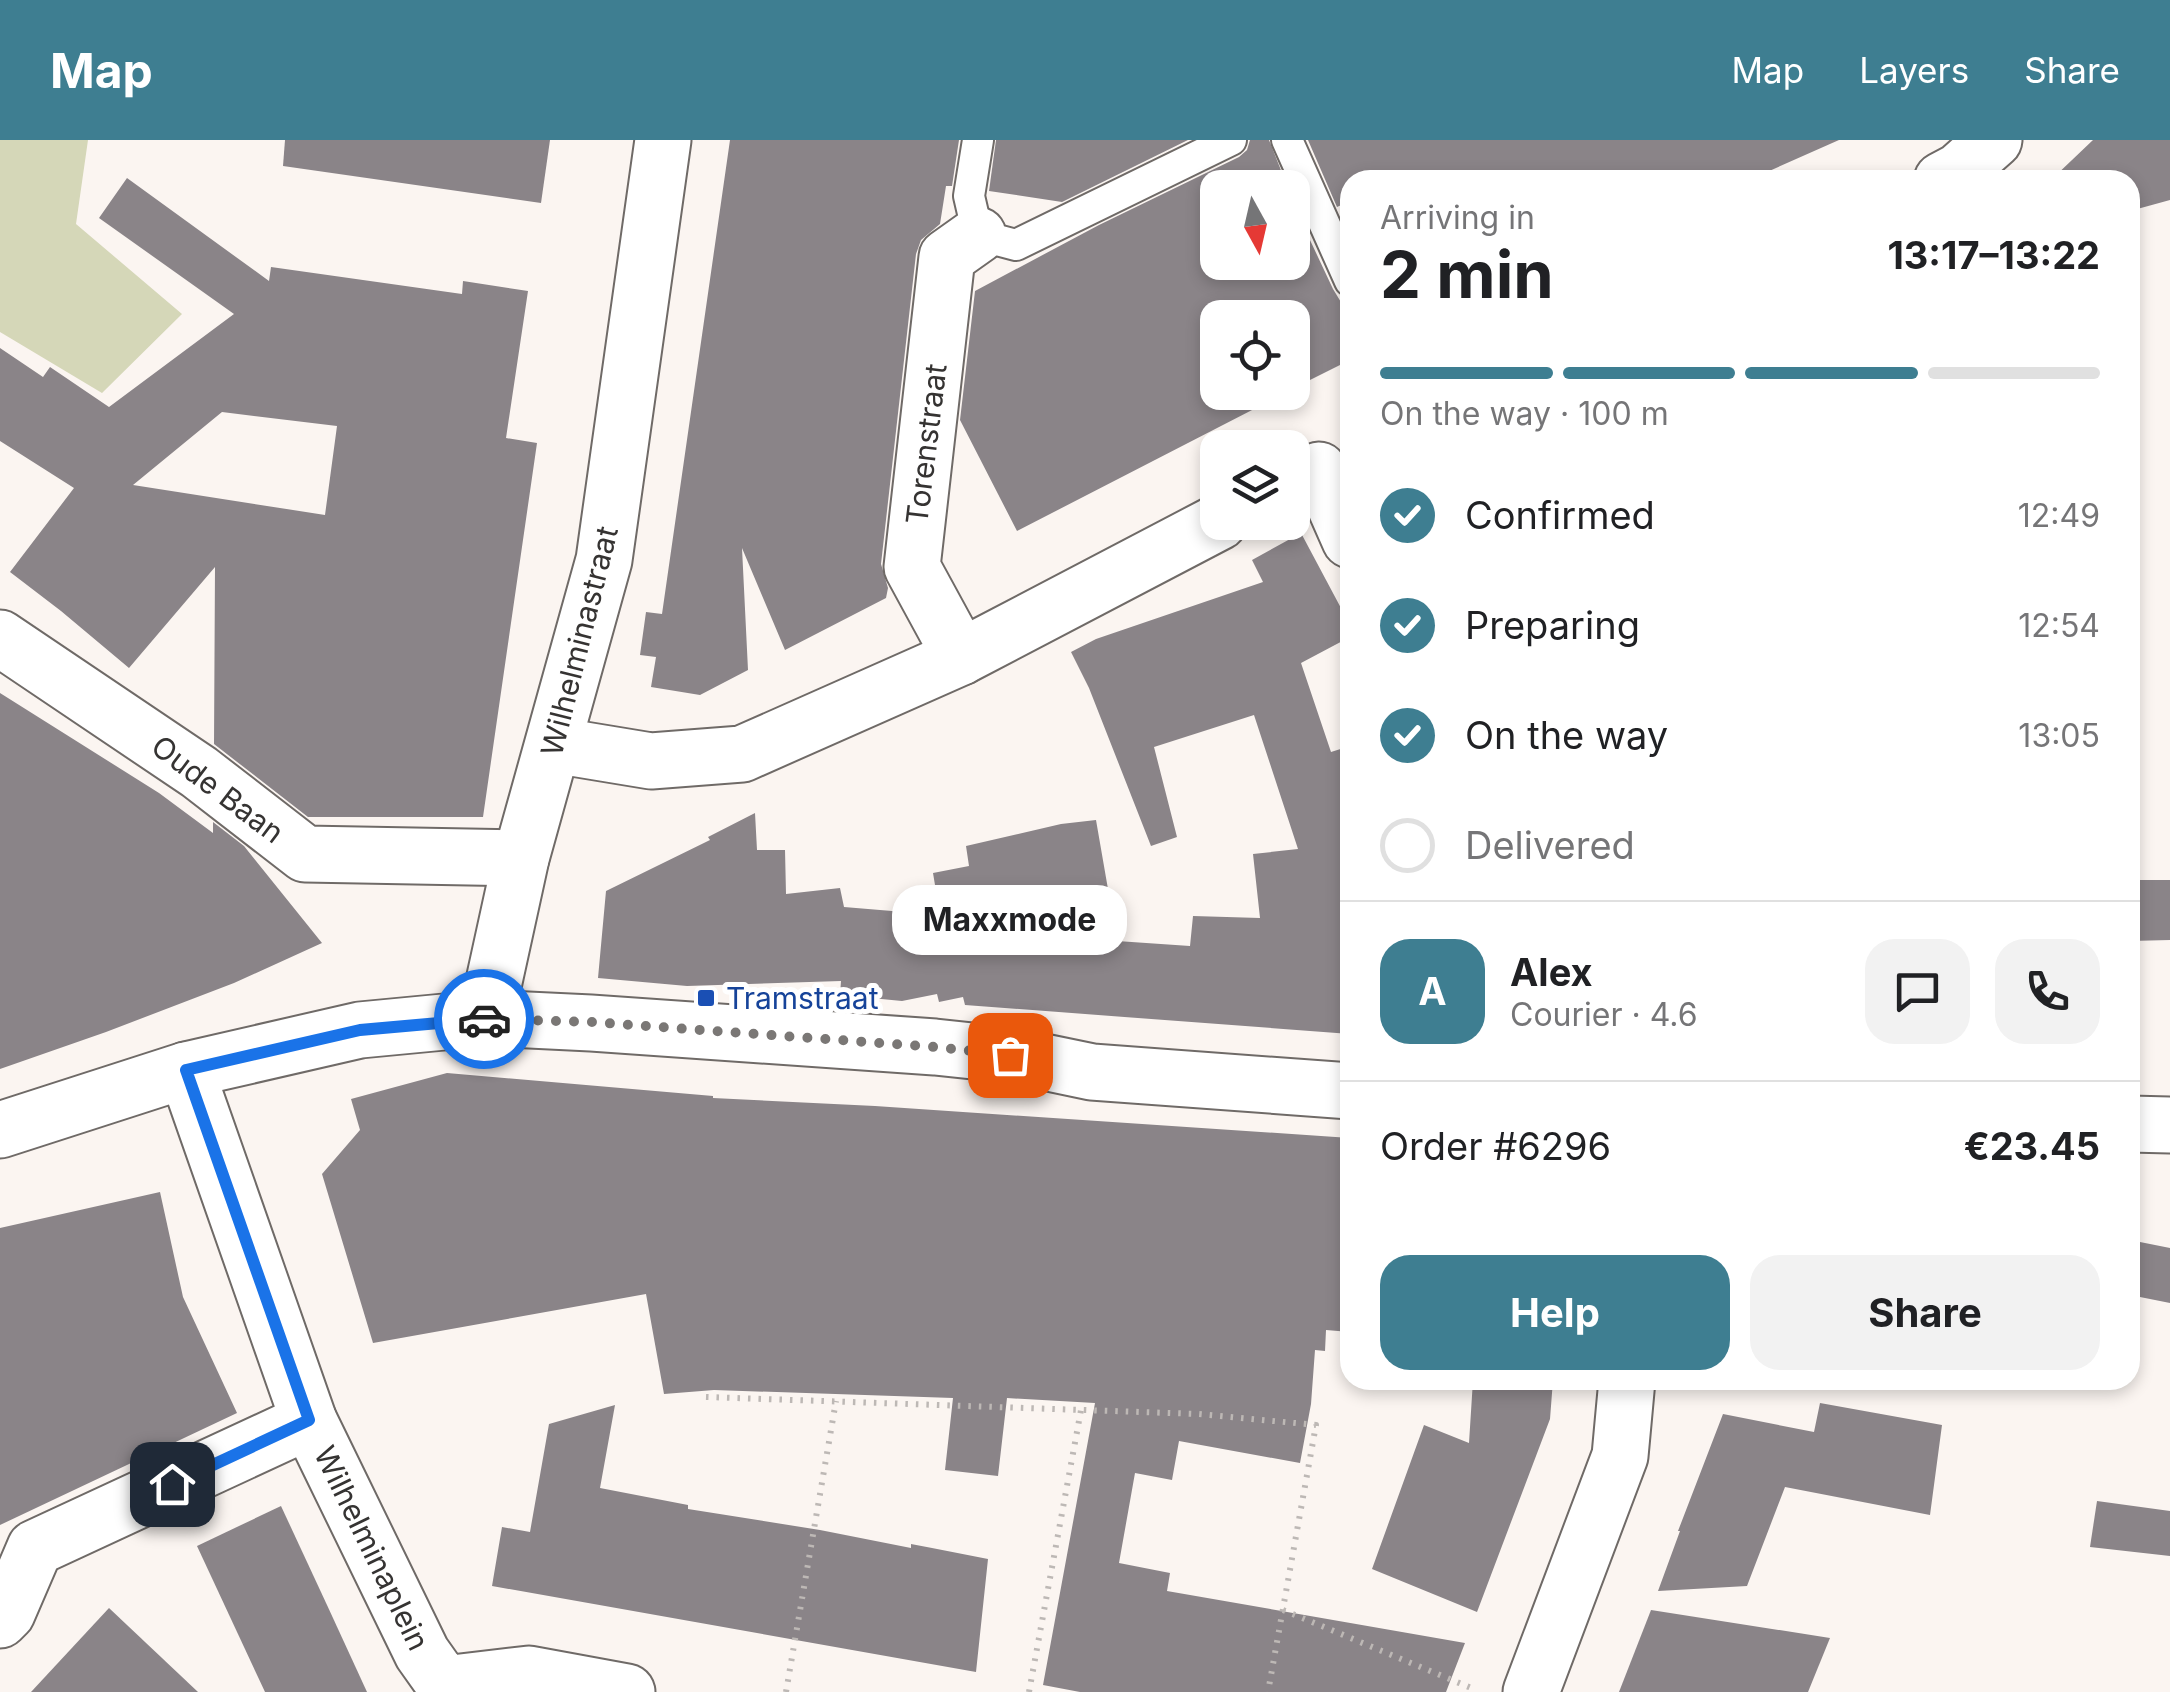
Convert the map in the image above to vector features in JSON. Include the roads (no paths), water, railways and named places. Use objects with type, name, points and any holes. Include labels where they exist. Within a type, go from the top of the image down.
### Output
[{"type":"street","name":"Wilhelminastraat","points":[[486,1018],[522,858],[604,560],[662,140]]},
{"type":"street","points":[[1960,170],[1994,140]]},
{"type":"street","name":"Torenstraat","points":[[960,657],[912,567],[948,258],[978,235]]},
{"type":"street","points":[[1320,470],[1340,517]]},
{"type":"street","points":[[554,745],[652,761],[742,754],[960,657],[1200,532]]},
{"type":"street","name":"Oude Baan","points":[[0,638],[199,772],[305,854],[522,858]]},
{"type":"street","points":[[0,1130],[186,1070],[360,1030],[486,1018],[935,1047],[1010,1055],[1092,1072],[1340,1090]]},
{"type":"street","name":"Wilhelminaplein","points":[[186,1070],[309,1420],[422,1654],[444,1688],[529,1674],[627,1692]]},
{"type":"street","points":[[2140,1124],[2170,1124]]},
{"type":"street","points":[[1530,1692],[1620,1456],[1626,1390]]},
{"type":"street","points":[[0,1620],[7,1613],[35,1548],[309,1420]]},
{"type":"lane","points":[[978,140],[969,196],[978,235],[1016,245],[1231,140]]},
{"type":"lane","points":[[1287,140],[1340,258]]},
{"type":"place","name":"Tramstraat","points":[[706,998]]},
{"type":"place","name":"Maxxmode","points":[[1010,1055]]}]
